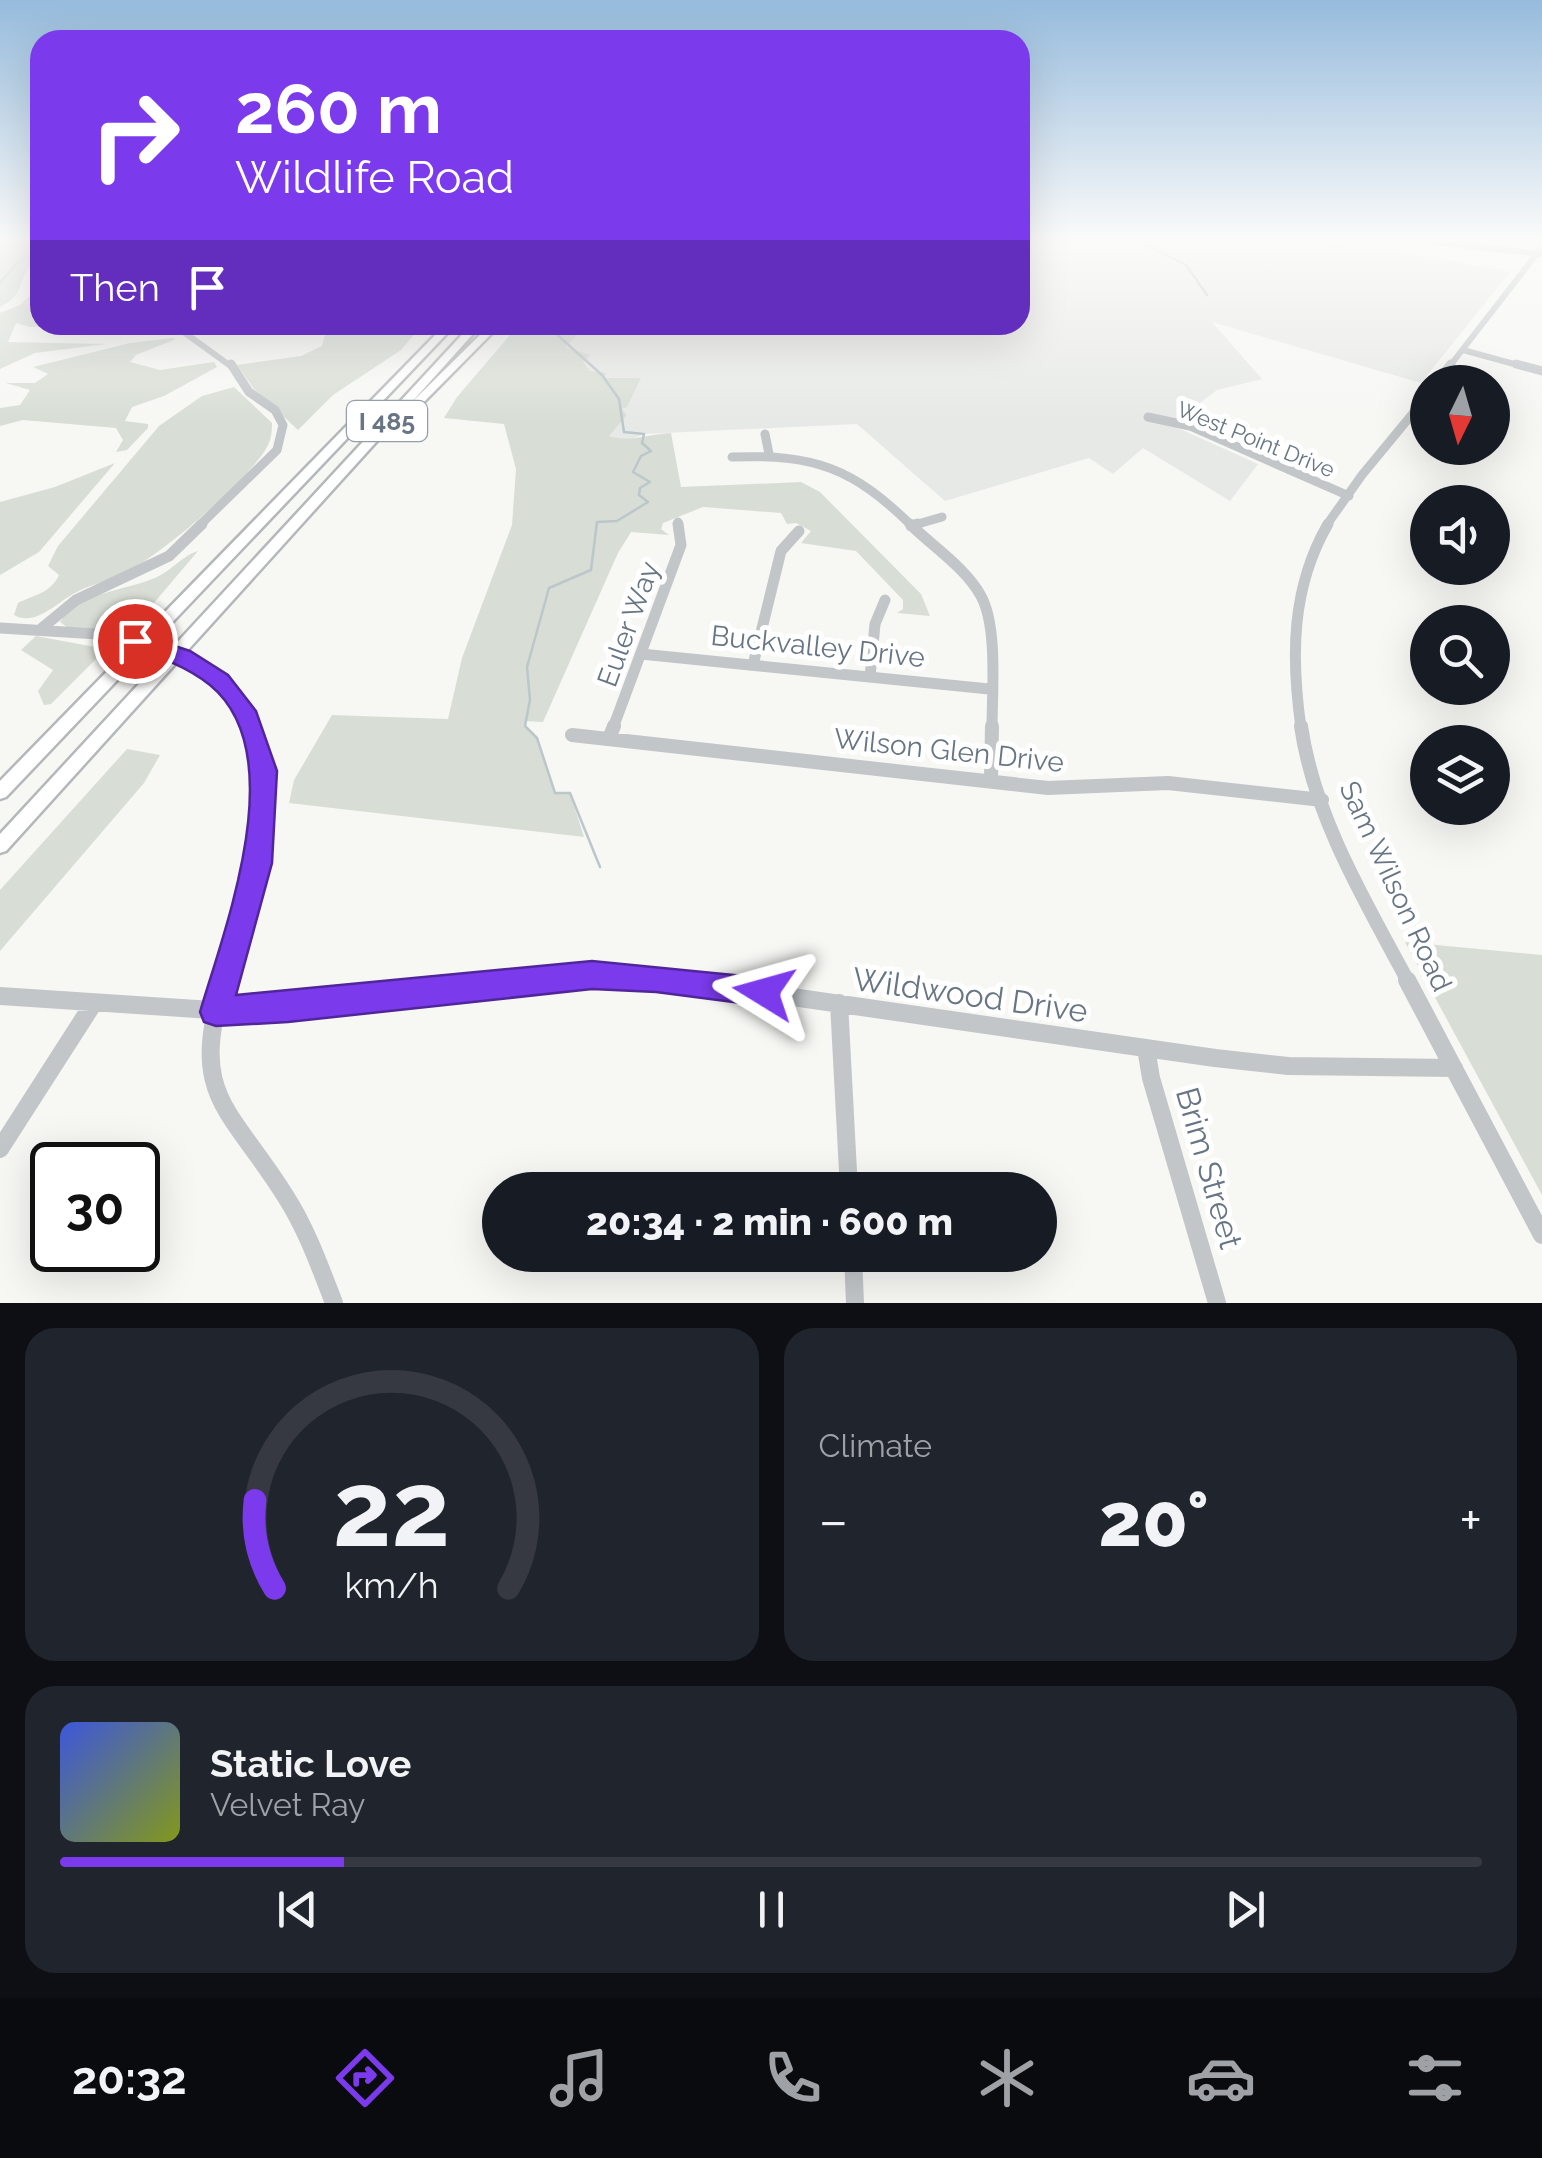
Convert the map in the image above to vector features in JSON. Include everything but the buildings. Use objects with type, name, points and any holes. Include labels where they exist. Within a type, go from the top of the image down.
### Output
[{"type":"highway","name":"I 485","points":[[0,792],[440,335]]},
{"type":"highway","name":"I 485","points":[[0,846],[467,335]]},
{"type":"highway","points":[[300,518],[485,335]]},
{"type":"street","points":[[1451,365],[1503,299]]},
{"type":"street","points":[[42,628],[76,600],[169,556],[277,450],[284,425],[275,410],[249,392],[228,360],[192,335]]},
{"type":"street","points":[[1463,350],[1542,371]]},
{"type":"street","name":"West Point Drive","points":[[1148,417],[1190,426],[1350,496]]},
{"type":"street","name":"Sam Wilson Road","points":[[1410,418],[1350,496],[1310,560],[1295,628],[1299,715],[1322,800],[1365,900],[1542,1235]]},
{"type":"street","points":[[765,434],[768,454]]},
{"type":"street","points":[[732,457],[768,454],[820,460],[853,474],[912,526],[984,599],[989,626],[991,781]]},
{"type":"street","points":[[912,526],[942,517]]},
{"type":"street","name":"Euler Way","points":[[610,739],[681,544],[678,522]]},
{"type":"street","points":[[753,665],[781,551],[799,531]]},
{"type":"street","points":[[870,677],[875,624],[885,600]]},
{"type":"street","points":[[0,628],[114,635],[169,652],[220,680],[244,711],[264,771],[258,863],[216,1012],[209,1059],[228,1116],[300,1220],[334,1303]]},
{"type":"street","name":"Buckvalley Drive","points":[[641,654],[989,689]]},
{"type":"street","name":"Wilson Glen Drive","points":[[572,735],[1048,788],[1168,783],[1322,800]]},
{"type":"street","name":"Wildwood Drive","points":[[0,996],[216,1012],[288,1008],[592,975],[695,982],[1288,1066],[1454,1068]]},
{"type":"street","points":[[0,1149],[92,1004]]},
{"type":"street","points":[[840,1004],[848,1172]]},
{"type":"street","name":"Brim Street","points":[[1146,1048],[1217,1303]]},
{"type":"street","points":[[853,1272],[855,1303]]},
{"type":"shaded area","points":[[30,299],[30,327],[16,323],[8,342],[106,344],[35,353],[0,369],[0,313]]},
{"type":"shaded area","points":[[1030,299],[1489,299],[1435,365],[1410,365],[1410,380],[1212,322],[1262,379],[1217,390],[1171,425],[1258,464],[1230,501],[1143,448],[1113,474],[1089,458],[945,501],[857,424],[644,434],[625,442],[608,436],[627,415],[622,409],[633,392],[590,371],[583,362],[590,356],[565,346],[576,335],[1030,335]]},
{"type":"shaded area","points":[[325,335],[414,335],[401,350],[333,395],[298,430],[254,389],[237,365],[301,356],[322,346]]},
{"type":"shaded area","points":[[510,335],[576,335],[566,347],[591,355],[583,362],[590,371],[606,373],[605,378],[641,378],[627,407],[622,409],[627,415],[609,436],[632,438],[671,433],[681,487],[801,482],[820,492],[921,594],[930,616],[897,613],[903,609],[903,600],[856,551],[801,543],[811,531],[796,523],[787,524],[781,513],[703,507],[663,523],[661,529],[669,535],[631,532],[543,722],[526,721],[525,726],[537,738],[555,793],[570,793],[584,837],[289,803],[294,780],[332,715],[448,719],[462,658],[512,525],[516,469],[504,424],[444,418]]},
{"type":"shaded area","points":[[176,339],[136,355],[130,362],[160,370],[214,362],[217,367],[164,396],[132,407],[125,421],[148,424],[148,428],[127,450],[116,452],[123,440],[116,428],[23,420],[0,426],[0,408],[20,405],[30,390],[6,383],[35,383],[48,374],[33,367],[130,343]]},
{"type":"shaded area","points":[[234,387],[272,423],[266,448],[239,481],[183,532],[132,569],[68,597],[38,616],[14,615],[18,603],[56,581],[59,575],[48,566],[58,546],[159,426],[202,396]]},
{"type":"shaded area","points":[[115,463],[39,552],[0,575],[0,502],[55,487]]},
{"type":"shaded area","points":[[198,551],[131,630],[67,627],[60,622],[79,604],[159,576]]},
{"type":"shaded area","points":[[36,636],[106,649],[51,704],[44,705],[38,691],[53,670],[21,650]]},
{"type":"shaded area","points":[[127,749],[160,755],[144,783],[0,951],[0,890]]},
{"type":"shaded area","points":[[1405,942],[1542,955],[1542,1195]]},
{"type":"waterway","points":[[557,335],[602,375],[619,399],[624,432],[644,434],[642,443],[651,451],[641,456],[633,472],[650,482],[640,488],[639,495],[648,502],[617,521],[597,522],[591,570],[549,588],[527,667],[530,700],[525,726],[537,738],[555,793],[570,793],[600,867]]},
{"type":"route","points":[[135,641],[182,657],[220,680],[244,711],[264,771],[258,863],[216,1012],[288,1008],[592,975],[656,978],[764,992]]}]
